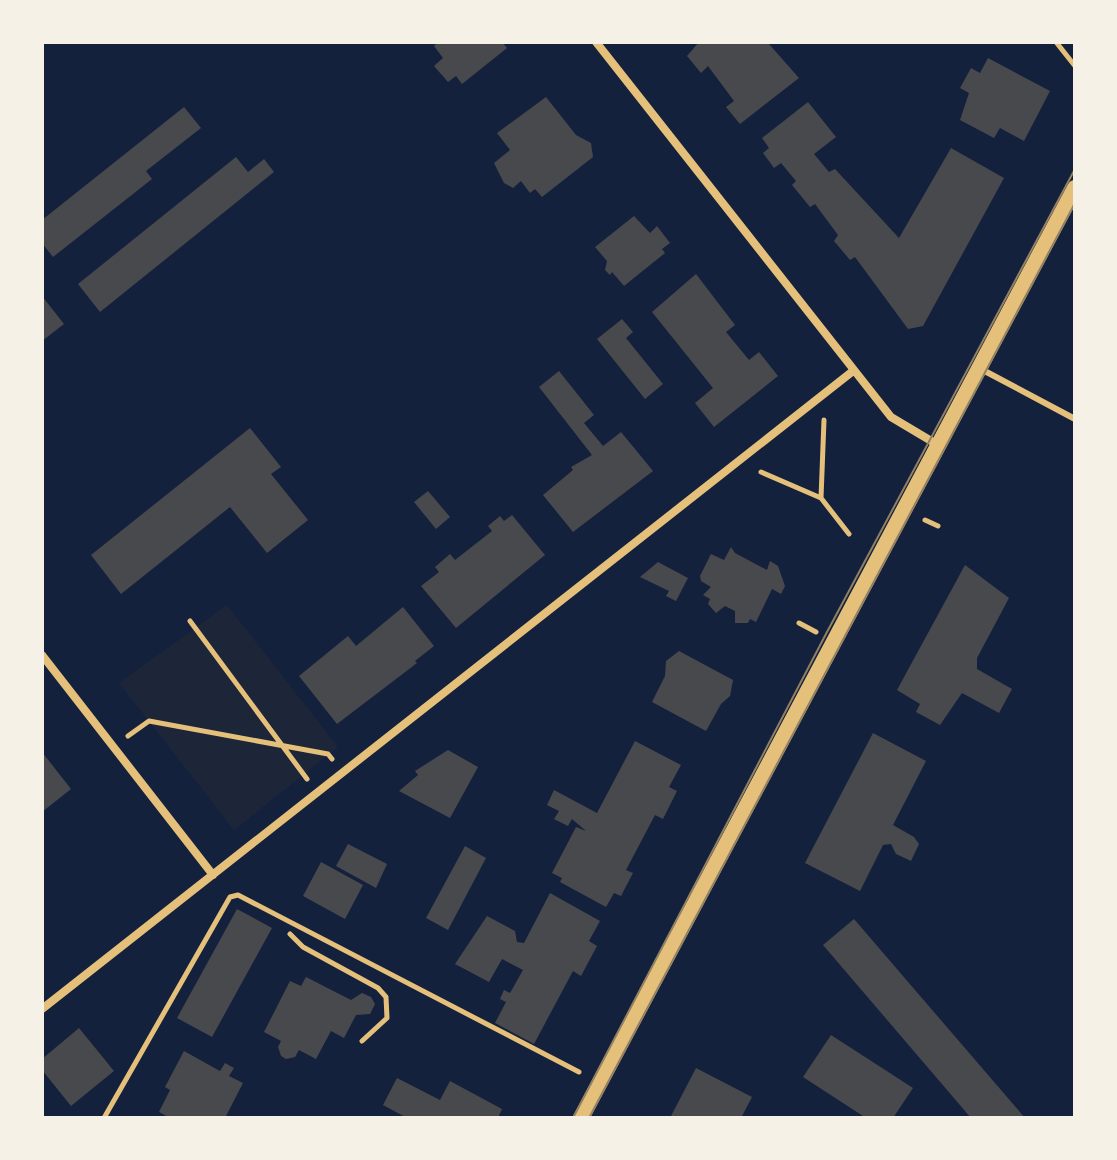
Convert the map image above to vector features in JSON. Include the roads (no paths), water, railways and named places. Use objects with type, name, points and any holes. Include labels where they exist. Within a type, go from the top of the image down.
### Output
[{"type":"main road","points":[[581,1118],[1075,188]]},
{"type":"street","points":[[596,42],[891,417],[938,445]]},
{"type":"street","points":[[42,1009],[853,371]]},
{"type":"street","points":[[42,655],[213,875]]},
{"type":"lane","points":[[979,368],[1075,419]]},
{"type":"tram line","points":[[573,1118],[827,632],[1075,169]]},
{"type":"tram line","points":[[589,1118],[1075,203]]}]
